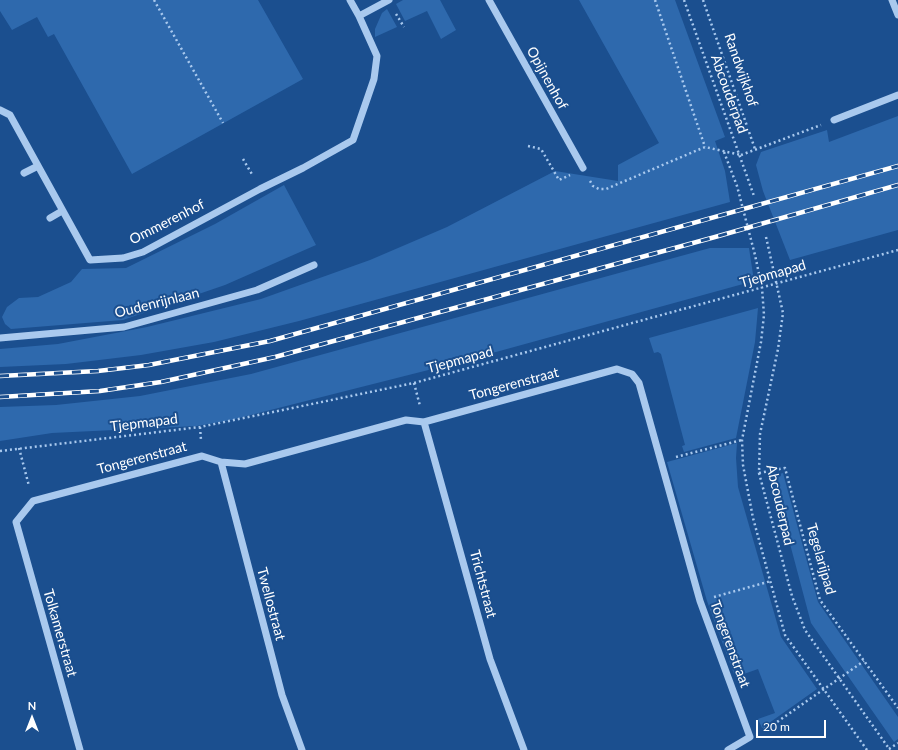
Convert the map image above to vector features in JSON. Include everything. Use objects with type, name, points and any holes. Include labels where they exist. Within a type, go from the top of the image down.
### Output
[{"type":"street","points":[[350,0],[359,16],[388,0]]},
{"type":"street","name":"Opijnenhof","points":[[489,0],[583,168]]},
{"type":"street","points":[[892,0],[898,15]]},
{"type":"street","name":"Ommerenhof","points":[[0,110],[10,115],[90,260],[123,258],[142,252],[260,189],[303,168],[353,140],[374,79],[377,56],[359,16]]},
{"type":"street","points":[[834,120],[898,95]]},
{"type":"street","points":[[24,173],[38,166]]},
{"type":"street","points":[[50,218],[62,211]]},
{"type":"street","name":"Oudenrijnlaan","points":[[0,338],[124,327],[258,290],[314,265]]},
{"type":"street","name":"Tongerenstraat","points":[[33,501],[202,456],[221,462],[245,464],[406,420],[424,422],[617,369],[632,374],[639,383],[700,601],[750,737]]},
{"type":"street","name":"Trichtstraat","points":[[424,422],[490,659],[524,750]]},
{"type":"street","name":"Twellostraat","points":[[221,462],[282,696],[302,750]]},
{"type":"street","name":"Tolkamerstraat","points":[[33,501],[16,522],[80,750]]},
{"type":"street","points":[[728,750],[750,737]]},
{"type":"path","points":[[154,0],[223,123]]},
{"type":"path","points":[[655,0],[705,147]]},
{"type":"path","name":"Abcouderpad","points":[[684,0],[754,196]]},
{"type":"path","name":"Randwijkhof","points":[[703,0],[755,149]]},
{"type":"path","points":[[528,146],[541,149],[559,180],[583,168],[593,186],[599,189],[606,189],[705,147],[740,155],[834,120]]},
{"type":"path","points":[[724,152],[737,186],[762,288],[764,315],[761,342],[742,440],[743,465],[753,518],[785,635],[822,689],[867,750]]},
{"type":"path","name":"Abcouderpad","points":[[766,237],[778,283],[783,313],[778,349],[760,434],[759,473],[792,596],[805,630],[890,750]]},
{"type":"path","name":"Tjepmapad","points":[[0,451],[200,427],[414,383],[898,250]]},
{"type":"path","points":[[414,383],[424,422]]},
{"type":"path","points":[[660,462],[742,440]]},
{"type":"path","points":[[19,448],[33,501]]},
{"type":"path","name":"Tegelarijpad","points":[[759,473],[786,468],[820,600],[898,708]]},
{"type":"path","points":[[700,601],[771,581]]},
{"type":"path","points":[[750,737],[777,722],[822,689],[839,680],[864,661]]},
{"type":"path","points":[[890,750],[898,743]]},
{"type":"shaded area","points":[[0,0],[258,0],[303,79],[132,174],[54,34],[48,37],[37,17],[12,30],[0,11]]},
{"type":"shaded area","points":[[403,0],[440,0],[456,30],[441,39],[427,11],[405,21],[396,4]]},
{"type":"shaded area","points":[[579,0],[675,0],[725,137],[715,141],[725,171],[730,202],[299,321],[214,342],[141,355],[66,364],[0,367],[0,349],[58,344],[147,327],[261,299],[370,260],[447,227],[555,171],[618,181],[618,165],[659,143]]},
{"type":"shaded area","points":[[387,9],[397,27],[375,37],[375,29],[382,13]]},
{"type":"shaded area","points":[[898,116],[898,230],[790,260],[763,191],[756,165],[761,152],[827,130],[829,142]]},
{"type":"shaded area","points":[[284,185],[316,245],[225,285],[123,320],[11,329],[5,324],[2,317],[7,307],[19,298],[38,297],[71,282],[82,269],[126,268],[215,224]]},
{"type":"shaded area","points":[[710,248],[749,248],[754,281],[456,363],[231,420],[197,426],[52,433],[0,441],[0,407],[56,405],[140,396],[251,374]]},
{"type":"shaded area","points":[[758,308],[755,342],[736,438],[684,452],[682,446],[685,445],[661,354],[658,352],[654,353],[649,338]]},
{"type":"shaded area","points":[[737,443],[736,458],[738,487],[781,637],[817,689],[762,728],[758,719],[775,713],[758,669],[741,675],[734,674],[707,601],[667,462]]},
{"type":"shaded area","points":[[783,473],[818,602],[898,717],[898,739],[894,742],[811,623],[772,476]]},
{"type":"railway","points":[[0,376],[98,371],[149,365],[270,341],[898,166]]},
{"type":"railway","points":[[0,397],[100,391],[161,382],[275,357],[715,237],[898,185]]}]
